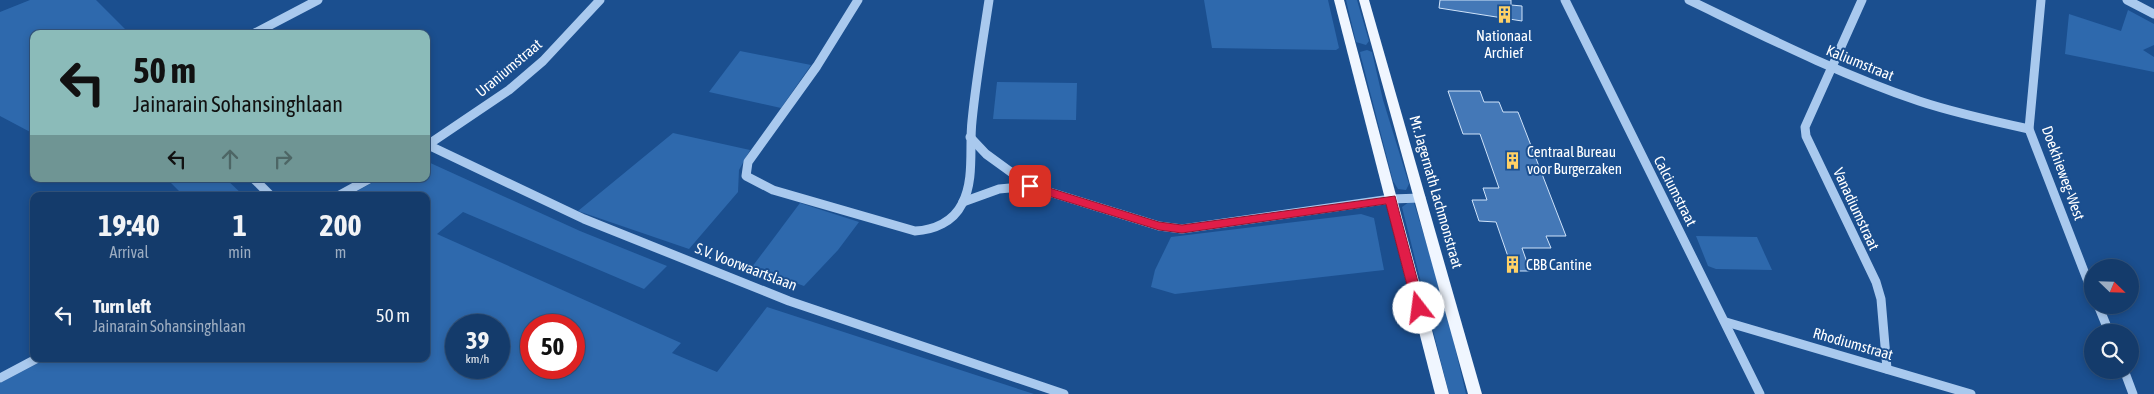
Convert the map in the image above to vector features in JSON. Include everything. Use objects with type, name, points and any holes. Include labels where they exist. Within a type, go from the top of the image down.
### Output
[{"type":"main road","points":[[1339,0],[1442,394]]},
{"type":"main road","name":"Mr. Jagernath Lachmonstraat","points":[[1364,0],[1475,394]]},
{"type":"street","points":[[261,30],[318,0]]},
{"type":"street","name":"Uraniumstraat","points":[[430,143],[486,108],[516,84],[543,61],[600,0]]},
{"type":"street","points":[[858,0],[817,66],[748,162],[746,176],[752,181],[774,190],[915,231],[938,227],[958,211],[968,188],[970,136],[989,0]]},
{"type":"street","name":"Calciumstraat","points":[[1565,0],[1760,394]]},
{"type":"street","name":"Kaliumstraat","points":[[1689,0],[1834,68],[1918,100],[1974,118],[2030,129]]},
{"type":"street","name":"Vanadiumstraat","points":[[1862,0],[1834,68],[1805,127],[1806,136],[1876,282],[1881,299],[1887,369]]},
{"type":"street","name":"Doekhieweg-West","points":[[2041,0],[2030,129],[2050,188],[2084,272]]},
{"type":"street","points":[[2127,0],[2154,14]]},
{"type":"street","points":[[970,136],[986,154],[1030,186],[1159,226],[1182,229],[1391,199],[1421,198]]},
{"type":"street","name":"S.V. Voorwaartslaan","points":[[430,146],[584,219],[788,301],[1064,394]]},
{"type":"street","points":[[257,182],[267,192]]},
{"type":"street","points":[[345,192],[364,182]]},
{"type":"street","points":[[963,202],[980,194],[998,189],[1030,186]]},
{"type":"street","name":"Rhodiumstraat","points":[[1726,322],[1971,394]]},
{"type":"street","points":[[0,378],[30,362]]},
{"type":"street","points":[[2127,379],[2133,394]]},
{"type":"shaded area","points":[[30,0],[96,0],[126,30],[30,30],[30,132],[0,116],[0,12]]},
{"type":"shaded area","points":[[1204,0],[1328,0],[1339,48],[1336,50],[1212,48]]},
{"type":"shaded area","points":[[1346,0],[1357,0],[1369,41],[1366,45],[1356,42]]},
{"type":"shaded area","points":[[2128,10],[2154,24],[2154,45],[2143,50],[2154,57],[2154,72],[2065,54],[2069,14],[2121,31]]},
{"type":"shaded area","points":[[1367,50],[1372,52],[1383,100],[1409,184],[1406,190],[1398,189],[1393,181],[1360,52]]},
{"type":"shaded area","points":[[740,51],[811,65],[781,108],[709,92]]},
{"type":"shaded area","points":[[997,82],[1077,83],[1076,120],[993,119]]},
{"type":"shaded area","points":[[673,133],[750,150],[739,170],[738,192],[689,249],[578,211]]},
{"type":"shaded area","points":[[430,163],[580,231],[667,266],[644,289],[463,212],[437,234],[681,343],[672,353],[717,372],[767,307],[1034,394],[0,394],[0,383],[40,362],[430,362],[430,192],[355,192],[374,182],[430,182]]},
{"type":"shaded area","points":[[170,182],[229,182],[240,192],[180,192]]},
{"type":"shaded area","points":[[1409,202],[1414,203],[1443,297],[1466,394],[1449,394],[1402,207]]},
{"type":"shaded area","points":[[800,203],[859,222],[838,250],[804,286],[752,267]]},
{"type":"shaded area","points":[[1361,214],[1374,218],[1384,270],[1175,294],[1151,287],[1155,270],[1171,237]]},
{"type":"shaded area","points":[[1696,236],[1757,237],[1772,270],[1716,269],[1708,266]]},
{"type":"building","name":"Nationaal Archief","points":[[1440,0],[1511,0],[1511,5],[1522,6],[1522,21],[1439,8]]},
{"type":"building","name":"Centraal Bureau voor Burgerzaken","points":[[1448,91],[1480,91],[1484,102],[1499,102],[1503,112],[1518,112],[1566,236],[1546,236],[1551,248],[1522,248],[1530,271],[1513,271],[1496,222],[1479,221],[1472,200],[1487,200],[1483,188],[1499,188],[1480,134],[1463,134]]},
{"type":"place","name":"Nationaal Archief","points":[[1504,15]]},
{"type":"place","name":"Centraal Bureau voor Burgerzaken","points":[[1513,161]]},
{"type":"place","name":"CBB Cantine","points":[[1512,265]]},
{"type":"route","points":[[1030,186],[1159,226],[1182,229],[1391,199],[1419,308]]}]
